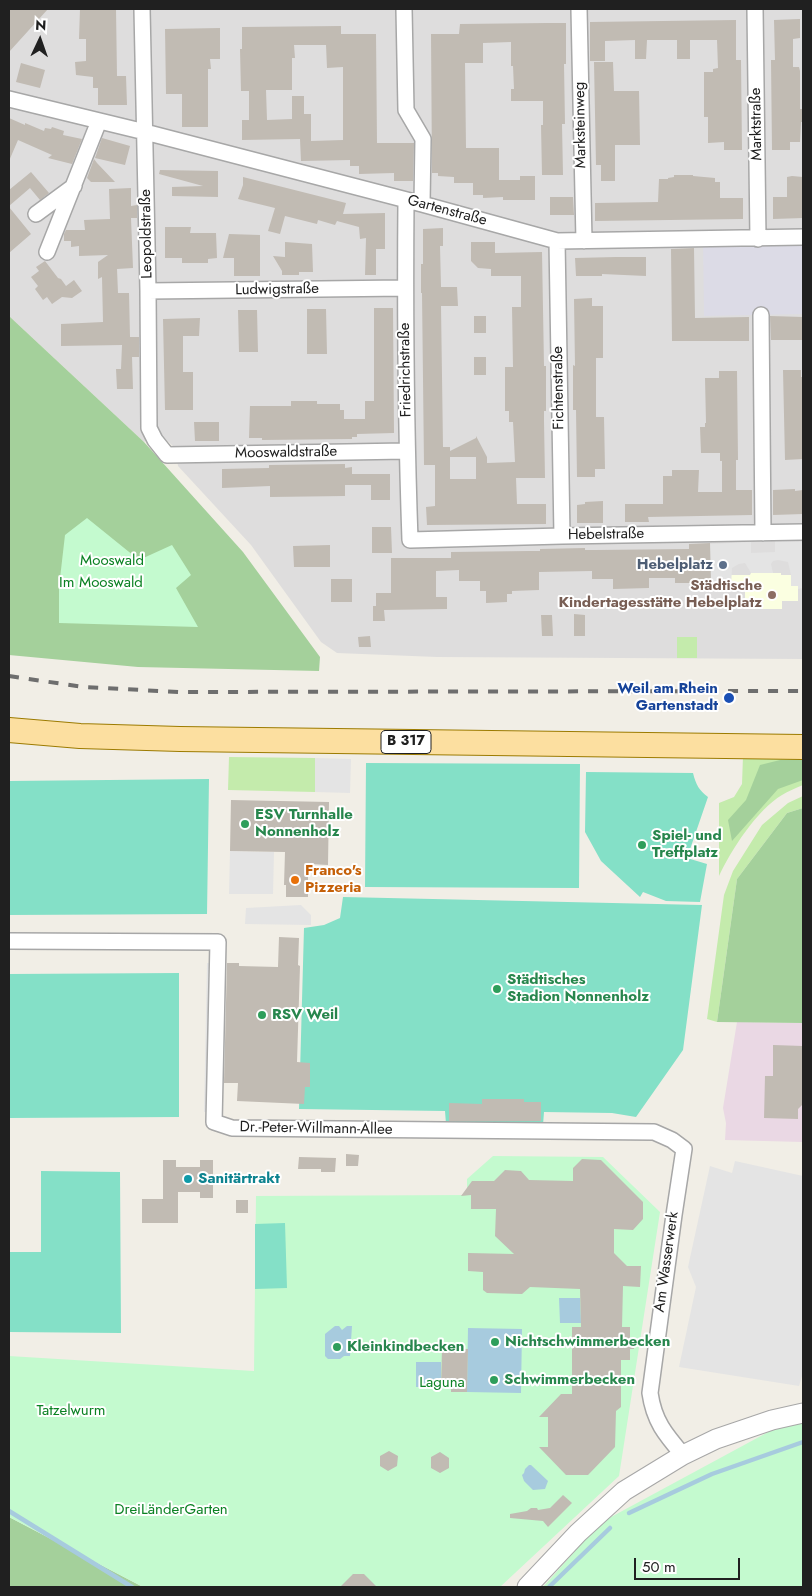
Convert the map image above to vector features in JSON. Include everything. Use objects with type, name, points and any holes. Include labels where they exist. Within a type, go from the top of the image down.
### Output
[{"type":"main road","name":"B 317","points":[[9,730],[80,736],[180,739],[803,747]]},
{"type":"street","name":"Leopoldstraße","points":[[142,9],[149,428],[155,440],[167,455]]},
{"type":"street","points":[[404,9],[406,110],[423,139],[422,204]]},
{"type":"street","name":"Marksteinweg","points":[[579,9],[584,241]]},
{"type":"street","name":"Marktstraße","points":[[755,9],[758,239]]},
{"type":"street","name":"Gartenstraße","points":[[9,99],[145,132],[557,241],[803,237]]},
{"type":"street","points":[[47,252],[99,121]]},
{"type":"street","points":[[36,214],[74,186]]},
{"type":"street","name":"Friedrichstraße","points":[[406,200],[406,451],[410,540]]},
{"type":"street","name":"Fichtenstraße","points":[[557,241],[562,536]]},
{"type":"street","name":"Ludwigstraße","points":[[148,291],[405,288]]},
{"type":"street","points":[[761,315],[763,533]]},
{"type":"street","name":"Mooswaldstraße","points":[[167,455],[406,451]]},
{"type":"street","name":"Hebelstraße","points":[[410,540],[803,532]]},
{"type":"street","name":"Dr.-Peter-Willmann-Allee","points":[[9,941],[218,942],[214,1122],[232,1128],[654,1132],[672,1140],[684,1149]]},
{"type":"street","name":"Am Wasserwerk","points":[[683,1456],[662,1430],[652,1408],[650,1392],[684,1149]]},
{"type":"street","points":[[527,1587],[578,1533],[624,1491],[716,1439],[772,1420],[803,1413]]},
{"type":"shaded area","points":[[9,9],[803,9],[803,659],[437,657],[337,653],[321,642],[251,545],[178,466],[175,448],[158,432],[144,442],[9,316]]},
{"type":"shaded area","points":[[803,237],[803,314],[704,316],[703,239]]},
{"type":"shaded area","name":"Hebelplatz","points":[[775,541],[803,542],[803,588],[798,589],[798,586],[791,586],[788,562],[778,560],[773,561],[771,564],[773,573],[751,573],[745,563],[739,564],[732,568],[731,586],[711,586],[710,544],[751,542],[751,553],[775,552]]},
{"type":"shaded area","name":"Städtische Kindertagesstätte Hebelplatz","points":[[751,573],[791,575],[791,585],[798,585],[798,601],[782,601],[782,609],[745,609],[745,588],[731,586],[731,575],[750,575]]},
{"type":"shaded area","points":[[315,758],[351,759],[350,793],[315,792]]},
{"type":"shaded area","points":[[230,851],[274,852],[273,894],[229,894]]},
{"type":"shaded area","points":[[301,905],[311,915],[311,925],[245,924],[246,908]]},
{"type":"shaded area","points":[[207,963],[217,963],[214,1112],[204,1112]]},
{"type":"shaded area","points":[[737,1022],[803,1023],[803,1142],[725,1140],[726,1123],[723,1108]]},
{"type":"shaded area","points":[[735,1161],[803,1176],[803,1373],[799,1386],[679,1367],[696,1287],[688,1267],[710,1166],[732,1173]]},
{"type":"green space","name":"Mooswald","points":[[9,316],[144,442],[243,552],[320,657],[319,671],[138,667],[9,655]]},
{"type":"green space","name":"Im Mooswald","points":[[87,518],[139,560],[172,545],[191,575],[176,588],[198,627],[59,623],[59,587],[65,535]]},
{"type":"green space","points":[[677,637],[697,637],[697,658],[677,658]]},
{"type":"green space","points":[[743,756],[803,757],[803,785],[782,795],[763,810],[730,854],[719,876],[719,803],[734,797],[742,784]]},
{"type":"green space","points":[[229,757],[315,758],[315,792],[228,790]]},
{"type":"green space","points":[[780,760],[803,760],[803,780],[778,789],[732,841],[728,820],[746,800],[760,765]]},
{"type":"green space","points":[[366,763],[580,764],[579,888],[365,887]]},
{"type":"green space","name":"Spiel- und Treffplatz","points":[[586,772],[693,773],[698,787],[708,797],[687,858],[707,864],[700,902],[666,901],[643,892],[640,897],[601,861],[585,832]]},
{"type":"green space","points":[[209,779],[207,914],[9,915],[9,781]]},
{"type":"green space","points":[[803,796],[803,808],[787,813],[737,879],[717,1022],[707,1019],[724,895],[733,871],[762,825],[788,803]]},
{"type":"green space","points":[[803,808],[803,1023],[717,1022],[737,879],[787,813]]},
{"type":"green space","name":"Städtisches Stadion Nonnenholz","points":[[343,897],[702,905],[683,1050],[636,1117],[612,1113],[544,1112],[543,1125],[446,1124],[445,1111],[299,1109],[304,928],[324,925],[340,918]]},
{"type":"green space","points":[[179,973],[179,1117],[9,1118],[9,974]]},
{"type":"green space","name":"Laguna","points":[[493,1156],[603,1157],[660,1212],[619,1476],[500,1587],[143,1587],[9,1517],[9,1356],[254,1371],[256,1196],[467,1195],[467,1179]]},
{"type":"green space","points":[[41,1171],[120,1172],[121,1333],[9,1332],[9,1252],[41,1252]]},
{"type":"green space","points":[[285,1223],[287,1288],[255,1289],[255,1224]]},
{"type":"green space","points":[[803,1420],[803,1587],[543,1587],[600,1523],[783,1424]]},
{"type":"green space","points":[[9,1517],[143,1587],[9,1587]]},
{"type":"water","points":[[559,1298],[580,1298],[581,1323],[560,1323]]},
{"type":"water","name":"Kleinkindbecken","points":[[335,1326],[339,1326],[342,1330],[347,1326],[352,1326],[350,1356],[344,1356],[340,1359],[328,1359],[325,1356],[325,1334]]},
{"type":"water","points":[[468,1328],[522,1329],[521,1393],[467,1392]]},
{"type":"water","points":[[416,1362],[441,1362],[441,1387],[416,1387]]},
{"type":"water","points":[[529,1465],[548,1481],[545,1489],[533,1490],[524,1481],[522,1475]]},
{"type":"building","points":[[9,9],[48,9],[9,52]]},
{"type":"building","points":[[80,9],[116,9],[117,76],[126,76],[127,105],[98,105],[98,88],[93,88],[93,77],[76,75],[75,62],[86,61],[86,39],[79,39]]},
{"type":"building","points":[[800,19],[800,38],[793,39],[793,67],[799,67],[800,71],[800,109],[803,109],[803,122],[801,122],[800,142],[790,142],[790,150],[772,150],[771,60],[775,60],[774,20]]},
{"type":"building","points":[[736,20],[736,60],[741,60],[742,150],[724,150],[724,142],[708,143],[708,117],[704,117],[704,72],[713,72],[713,69],[718,68],[717,40],[690,40],[690,59],[677,59],[677,40],[647,40],[646,59],[635,59],[635,40],[605,41],[605,61],[590,61],[590,22]]},
{"type":"building","points":[[566,23],[566,64],[564,64],[565,124],[562,124],[563,175],[542,175],[541,125],[543,125],[543,101],[511,101],[511,89],[514,89],[513,66],[511,66],[511,42],[483,43],[483,63],[465,63],[466,148],[499,148],[499,180],[520,180],[520,176],[535,176],[535,200],[503,200],[503,197],[483,198],[483,195],[473,195],[473,183],[454,183],[454,177],[438,176],[438,173],[432,173],[431,34],[459,34],[460,24]]},
{"type":"building","points":[[341,26],[341,34],[376,34],[377,143],[414,143],[413,181],[394,181],[394,173],[359,174],[359,166],[350,166],[350,160],[301,161],[300,139],[242,140],[242,120],[249,120],[249,91],[241,91],[240,49],[242,49],[242,27]],"holes":[[[294,45],[326,45],[327,68],[343,67],[343,140],[311,141],[311,114],[304,114],[304,96],[292,96],[292,119],[267,120],[266,90],[292,90],[292,58],[295,58]]]},
{"type":"building","points":[[220,28],[220,59],[210,59],[211,69],[208,69],[208,127],[182,127],[182,94],[166,94],[165,29]]},
{"type":"building","points":[[594,62],[613,62],[614,91],[639,91],[640,145],[615,145],[615,181],[601,181],[601,165],[596,165]]},
{"type":"building","points":[[21,63],[45,70],[40,88],[16,82]]},
{"type":"building","points":[[9,118],[44,131],[45,128],[51,129],[52,127],[64,131],[63,135],[82,139],[72,164],[48,158],[52,155],[18,140],[9,161]]},
{"type":"building","points":[[102,138],[130,146],[125,165],[95,158]]},
{"type":"building","points":[[94,159],[115,182],[91,182],[87,178]]},
{"type":"building","points":[[160,170],[218,171],[218,197],[172,196],[172,187],[203,186],[159,174]]},
{"type":"building","points":[[31,172],[49,193],[40,200],[30,188],[9,206],[9,190]]},
{"type":"building","points":[[674,175],[715,178],[715,182],[720,182],[720,198],[743,198],[743,219],[595,221],[595,203],[658,202],[659,179],[668,179],[674,177]]},
{"type":"building","points":[[243,177],[346,203],[343,214],[385,213],[385,249],[376,249],[376,275],[365,275],[366,238],[360,239],[359,227],[337,221],[335,225],[318,220],[317,224],[285,216],[280,234],[268,231],[275,208],[238,199],[243,185]]},
{"type":"building","points":[[787,177],[803,177],[803,218],[773,219],[773,197],[787,197]]},
{"type":"building","points":[[131,188],[131,206],[137,205],[137,218],[131,218],[133,268],[117,269],[118,293],[129,293],[130,337],[139,337],[139,357],[132,357],[133,389],[117,389],[116,369],[121,369],[122,345],[61,346],[61,324],[103,322],[102,277],[98,279],[98,262],[108,255],[79,256],[79,246],[71,247],[71,241],[64,241],[64,234],[66,230],[85,230],[84,220],[110,219],[109,189]]},
{"type":"building","points":[[550,197],[573,197],[574,215],[550,215]]},
{"type":"building","points":[[9,207],[31,234],[9,253]]},
{"type":"building","points":[[165,227],[191,227],[190,233],[216,233],[217,258],[208,259],[208,263],[182,263],[182,258],[165,258]]},
{"type":"building","points":[[443,228],[443,246],[440,246],[441,287],[457,287],[458,306],[441,306],[443,447],[450,447],[450,451],[476,438],[476,436],[487,457],[487,463],[515,462],[513,422],[509,422],[509,411],[505,411],[505,367],[513,367],[512,307],[521,307],[521,276],[491,276],[491,269],[478,268],[471,261],[471,242],[495,242],[495,253],[542,252],[544,366],[546,366],[546,411],[544,411],[545,478],[516,478],[517,504],[546,504],[546,524],[427,525],[426,507],[435,506],[435,465],[424,465],[421,293],[423,229]],"holes":[[[450,457],[476,457],[476,479],[450,479]]]},
{"type":"building","points":[[229,234],[260,235],[260,276],[234,276],[234,258],[223,258]]},
{"type":"building","points":[[285,242],[312,244],[313,272],[299,272],[299,275],[282,275],[282,271],[273,256],[285,257]]},
{"type":"building","points":[[694,248],[695,318],[749,317],[749,341],[672,341],[671,249]]},
{"type":"building","points":[[646,257],[646,276],[602,274],[602,276],[576,276],[575,258]]},
{"type":"building","points":[[45,261],[66,286],[74,280],[82,291],[72,298],[62,297],[52,304],[47,297],[43,300],[35,289],[38,286],[31,277],[39,271],[36,267]]},
{"type":"building","points":[[592,298],[592,306],[603,306],[603,358],[596,358],[596,417],[604,417],[605,469],[595,469],[595,477],[577,477],[576,410],[573,410],[573,365],[575,366],[574,299]]},
{"type":"building","points":[[374,308],[393,308],[394,433],[357,434],[357,437],[352,437],[352,439],[262,440],[262,438],[249,438],[250,406],[291,406],[291,401],[317,401],[317,404],[340,404],[340,410],[344,410],[344,419],[365,419],[365,401],[374,401]]},
{"type":"building","points":[[307,309],[326,309],[327,354],[307,354]]},
{"type":"building","points":[[238,310],[257,310],[258,352],[239,352]]},
{"type":"building","points":[[474,316],[486,316],[486,333],[474,333]]},
{"type":"building","points":[[770,316],[803,317],[803,340],[771,340]]},
{"type":"building","points":[[200,318],[199,336],[183,336],[183,372],[193,372],[193,410],[165,410],[163,319]]},
{"type":"building","points":[[474,357],[486,357],[486,375],[474,375]]},
{"type":"building","points":[[783,370],[801,370],[801,377],[803,377],[803,459],[785,460]]},
{"type":"building","points":[[719,371],[737,371],[738,460],[736,460],[736,490],[752,490],[752,515],[648,517],[649,522],[625,522],[625,504],[663,504],[663,476],[672,476],[672,470],[699,470],[698,492],[722,492],[722,461],[720,461],[720,453],[701,453],[700,427],[705,427],[706,423],[705,378],[719,378]]},
{"type":"building","points":[[194,422],[219,422],[219,441],[195,441]]},
{"type":"building","points":[[345,464],[345,468],[352,467],[352,474],[390,474],[390,500],[371,500],[371,485],[345,485],[345,496],[270,497],[270,486],[222,488],[222,469],[269,468],[269,465]]},
{"type":"building","points":[[795,489],[795,491],[803,490],[803,514],[773,515],[773,490]]},
{"type":"building","points":[[603,501],[603,523],[577,523],[577,505],[585,504],[585,502]]},
{"type":"building","points":[[372,527],[391,527],[392,553],[372,553]]},
{"type":"building","points":[[710,543],[711,583],[675,583],[675,578],[649,578],[649,588],[613,589],[613,579],[592,579],[592,571],[539,572],[539,590],[512,591],[512,594],[507,594],[507,602],[486,603],[486,591],[480,591],[480,581],[459,581],[459,570],[436,571],[436,597],[447,597],[447,609],[384,610],[385,621],[373,621],[373,606],[376,606],[376,593],[391,593],[391,558],[451,558],[451,552],[540,551],[540,549],[689,549],[689,544]]},
{"type":"building","points":[[330,545],[330,567],[294,567],[293,546]]},
{"type":"building","points":[[331,579],[352,579],[352,602],[331,602]]},
{"type":"building","points":[[574,614],[585,615],[585,636],[574,636]]},
{"type":"building","points":[[541,615],[552,615],[553,636],[542,636]]},
{"type":"building","points":[[370,636],[371,647],[359,647],[358,637]]},
{"type":"building","points":[[231,800],[329,802],[328,865],[308,864],[308,897],[286,897],[286,885],[284,885],[285,852],[230,851]]},
{"type":"building","name":"RSV Weil","points":[[279,937],[299,938],[297,1062],[310,1063],[310,1087],[305,1087],[304,1104],[237,1101],[238,1083],[224,1083],[227,963],[239,963],[239,966],[278,967]]},
{"type":"building","points":[[773,1045],[803,1046],[803,1104],[798,1109],[798,1119],[764,1118],[765,1076],[773,1076]]},
{"type":"building","points":[[482,1099],[524,1099],[524,1102],[541,1102],[541,1121],[449,1121],[449,1103],[482,1104]]},
{"type":"building","points":[[346,1154],[359,1155],[358,1166],[346,1166]]},
{"type":"building","points":[[299,1157],[336,1158],[335,1172],[321,1172],[321,1169],[298,1169]]},
{"type":"building","points":[[582,1159],[601,1160],[643,1202],[643,1219],[633,1230],[614,1229],[614,1253],[627,1266],[641,1266],[640,1287],[623,1286],[622,1327],[630,1327],[630,1338],[633,1339],[634,1349],[630,1349],[630,1360],[621,1360],[621,1407],[616,1411],[615,1447],[588,1475],[566,1475],[539,1447],[548,1447],[548,1417],[539,1417],[561,1394],[572,1394],[572,1327],[581,1327],[580,1289],[530,1287],[522,1294],[487,1293],[483,1290],[483,1272],[468,1271],[468,1253],[514,1254],[495,1236],[496,1209],[471,1209],[471,1195],[461,1196],[472,1181],[494,1181],[505,1170],[521,1171],[529,1180],[573,1181],[573,1168]]},
{"type":"building","name":"Sanitärtrakt","points":[[163,1160],[176,1160],[176,1167],[200,1167],[200,1160],[213,1160],[213,1198],[200,1198],[200,1192],[178,1192],[178,1223],[142,1223],[142,1199],[163,1199]]},
{"type":"building","points":[[236,1200],[248,1200],[248,1213],[236,1213]]},
{"type":"building","points":[[442,1348],[468,1349],[467,1392],[451,1392],[451,1387],[441,1387]]},
{"type":"building","points":[[389,1451],[398,1456],[397,1466],[388,1471],[380,1466],[380,1456]]},
{"type":"building","points":[[440,1452],[449,1458],[449,1468],[440,1473],[431,1468],[431,1457]]},
{"type":"building","points":[[563,1495],[572,1503],[548,1527],[543,1521],[510,1518],[510,1514],[527,1511],[531,1508],[537,1508],[538,1510],[550,1508]]},
{"type":"building","points":[[353,1574],[364,1574],[377,1587],[340,1587]]},
{"type":"waterway","points":[[629,1513],[712,1474],[803,1442]]},
{"type":"waterway","points":[[9,1511],[132,1587]]},
{"type":"waterway","points":[[549,1587],[610,1528]]},
{"type":"railway","points":[[9,676],[83,687],[179,692],[803,691]]},
{"type":"place","name":"Hebelplatz","points":[[723,565]]},
{"type":"place","name":"Städtische Kindertagesstätte Hebelplatz","points":[[772,595]]},
{"type":"place","name":"Weil am Rhein Gartenstadt","points":[[729,698]]},
{"type":"place","name":"ESV Turnhalle Nonnenholz","points":[[245,824]]},
{"type":"place","name":"Spiel- und Treffplatz","points":[[642,845]]},
{"type":"place","name":"Franco's Pizzeria","points":[[295,880]]},
{"type":"place","name":"Städtisches Stadion Nonnenholz","points":[[497,989]]},
{"type":"place","name":"RSV Weil","points":[[262,1015]]},
{"type":"place","name":"Sanitärtrakt","points":[[188,1179]]},
{"type":"place","name":"Nichtschwimmerbecken","points":[[495,1342]]},
{"type":"place","name":"Kleinkindbecken","points":[[337,1347]]},
{"type":"place","name":"Schwimmerbecken","points":[[494,1380]]},
{"type":"park label","name":"Tatzelwurm","points":[[71,1411]]},
{"type":"park label","name":"DreiLänderGarten","points":[[171,1510]]}]
